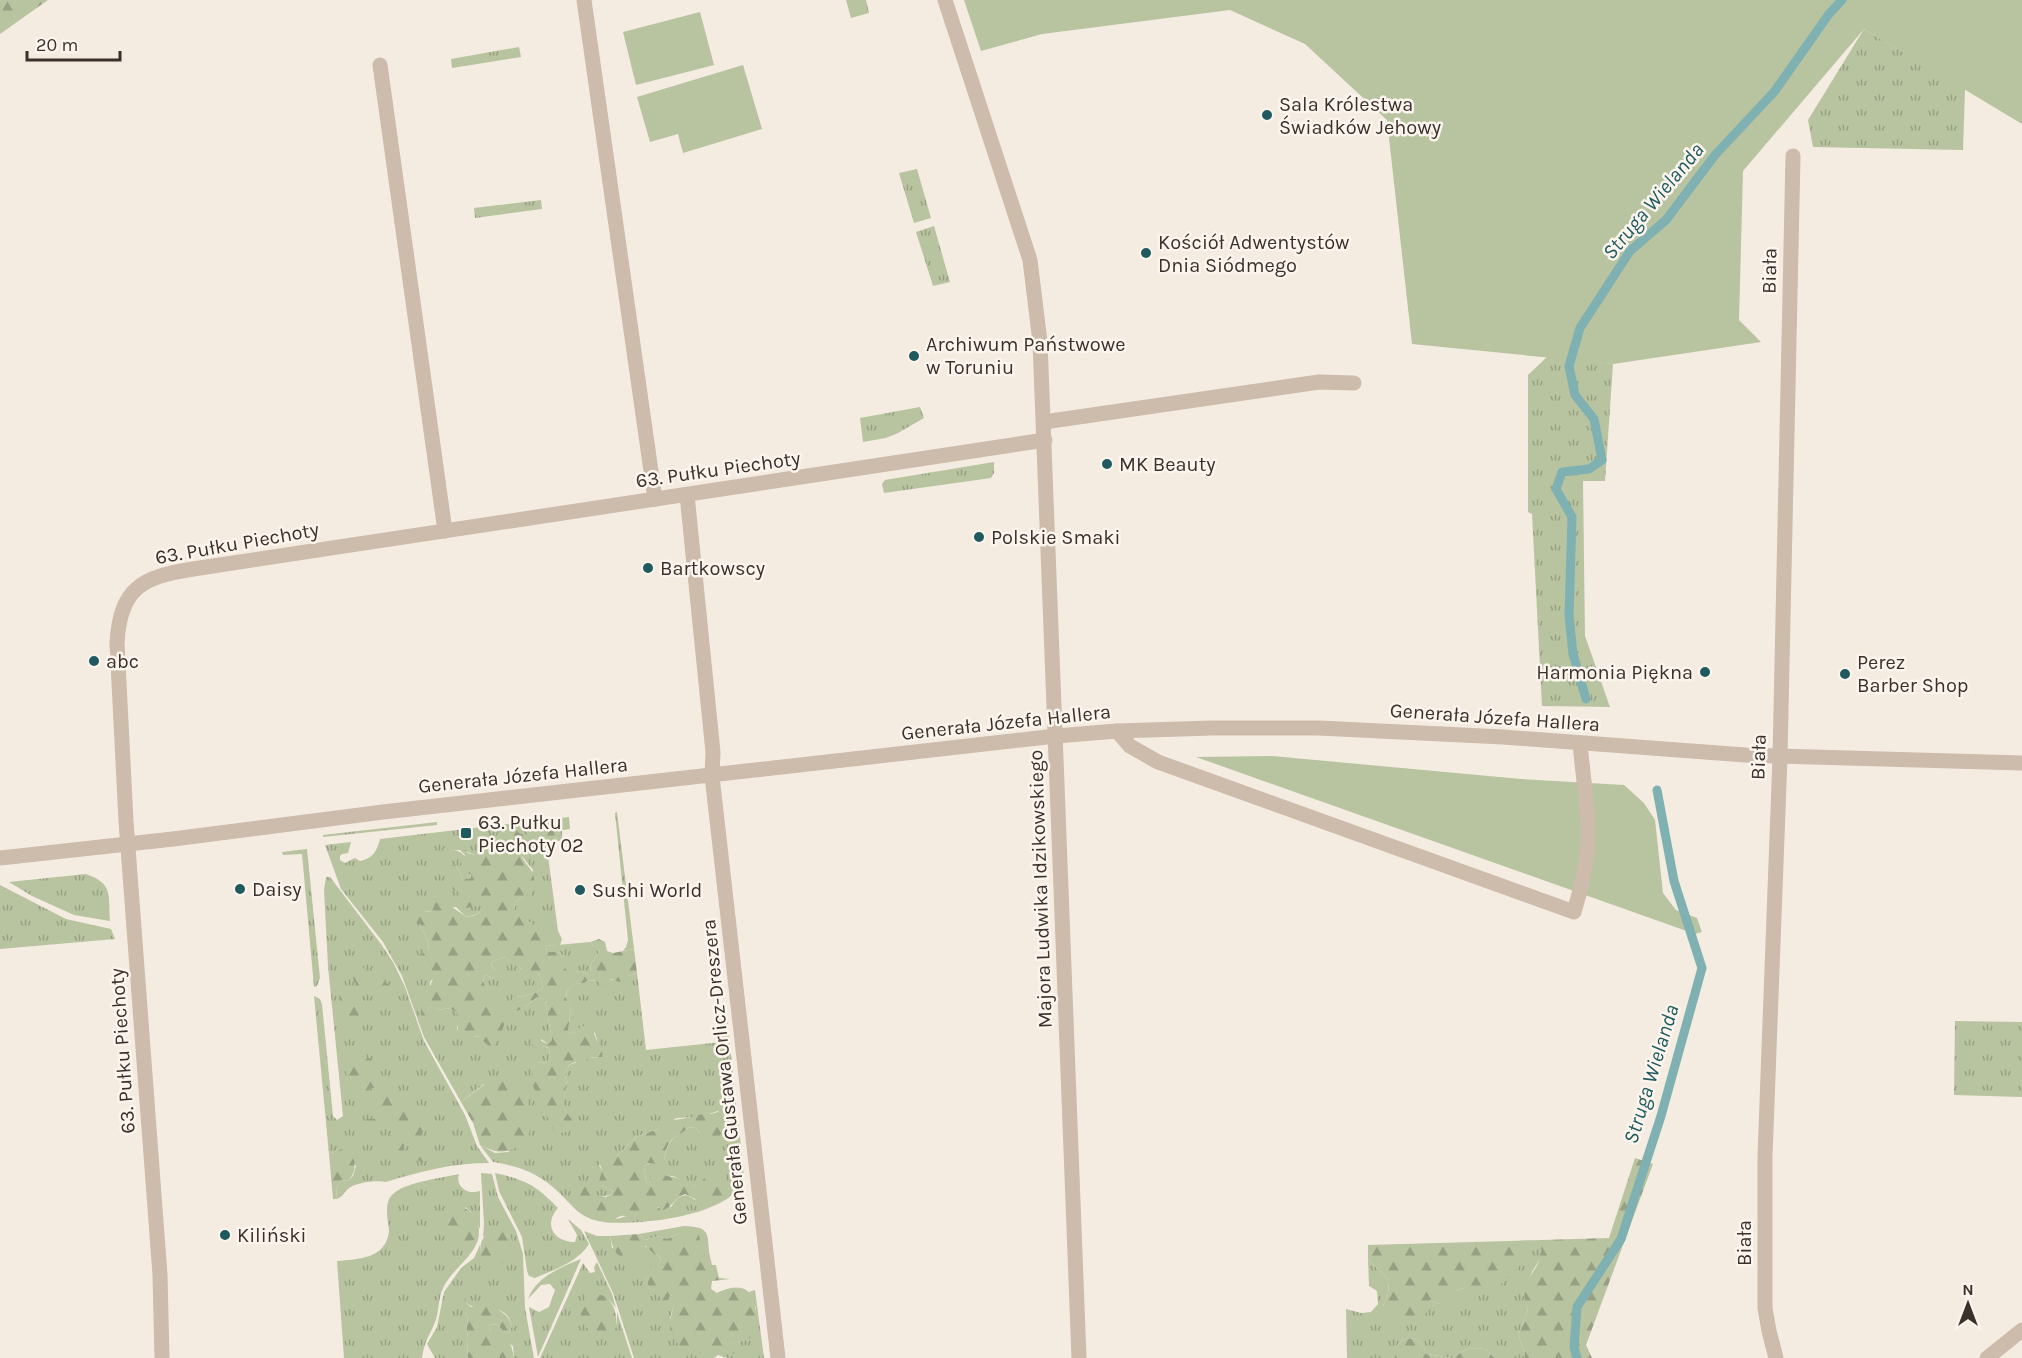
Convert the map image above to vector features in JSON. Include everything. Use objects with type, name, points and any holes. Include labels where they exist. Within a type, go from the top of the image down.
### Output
[{"type":"street","points":[[584,0],[655,499]]},
{"type":"street","name":"Majora Ludwika Idzikowskiego","points":[[945,0],[1030,260],[1040,342],[1079,1358]]},
{"type":"street","points":[[380,65],[445,531]]},
{"type":"street","name":"Biała","points":[[1776,1358],[1765,1308],[1765,1156],[1780,757],[1793,156]]},
{"type":"street","points":[[1044,422],[1319,382],[1354,383]]},
{"type":"street","name":"63. Pułku Piechoty","points":[[162,1358],[159,1263],[128,843],[117,643],[118,623],[123,605],[138,586],[178,571],[1045,440]]},
{"type":"street","name":"Generała Gustawa Orlicz-Dreszera","points":[[687,495],[713,752],[712,776],[778,1358]]},
{"type":"street","name":"Generała Józefa Hallera","points":[[0,858],[383,812],[1117,731],[1319,728],[1503,737],[1780,757],[2022,763]]},
{"type":"street","points":[[1117,731],[1130,746],[1158,762],[1574,912],[1582,884],[1587,852],[1587,806],[1580,743]]},
{"type":"street","points":[[1987,1358],[2022,1330]]},
{"type":"green space","points":[[0,0],[48,0],[0,34]]},
{"type":"green space","points":[[846,0],[866,0],[869,13],[851,18]]},
{"type":"green space","points":[[964,0],[2022,0],[2022,124],[1864,29],[1743,171],[1739,320],[1761,342],[1613,364],[1412,344],[1387,120],[1305,44],[1230,10],[1042,34],[981,51]]},
{"type":"green space","points":[[700,12],[714,65],[636,85],[623,32]]},
{"type":"green space","points":[[1864,29],[1965,89],[1963,150],[1813,147],[1808,120]]},
{"type":"green space","points":[[519,47],[521,57],[452,68],[451,59]]},
{"type":"green space","points":[[743,65],[762,129],[683,153],[678,134],[650,142],[637,97]]},
{"type":"green space","points":[[917,169],[931,218],[914,223],[899,173]]},
{"type":"green space","points":[[541,200],[542,209],[475,218],[474,208]]},
{"type":"green space","points":[[934,226],[950,282],[933,286],[916,232]]},
{"type":"green space","points":[[1548,356],[1613,364],[1605,481],[1583,481],[1585,636],[1610,707],[1542,706],[1532,514],[1528,512],[1528,375]]},
{"type":"green space","points":[[920,407],[924,418],[886,438],[863,442],[860,418]]},
{"type":"green space","points":[[994,462],[994,473],[991,478],[884,493],[882,484],[885,480]]},
{"type":"green space","points":[[1272,756],[1521,779],[1624,785],[1644,803],[1655,820],[1663,893],[1676,910],[1697,918],[1702,932],[1695,934],[1196,757]]},
{"type":"green space","points":[[617,812],[634,949],[623,951],[628,940],[615,813]]},
{"type":"green space","points":[[569,817],[570,829],[562,830],[562,841],[557,841],[553,830],[526,835],[519,833],[475,855],[451,845],[450,855],[452,850],[464,855],[470,869],[470,879],[463,879],[456,865],[451,865],[457,877],[457,887],[468,898],[483,905],[475,915],[466,917],[456,907],[424,912],[420,924],[429,950],[417,957],[424,961],[435,976],[430,982],[430,988],[421,997],[427,1011],[430,1007],[438,1010],[448,1008],[456,1012],[459,1020],[457,1029],[481,1037],[500,1004],[483,981],[485,974],[493,979],[497,970],[491,966],[492,962],[504,957],[521,969],[539,973],[543,988],[533,994],[514,997],[525,1007],[537,997],[545,1000],[552,1040],[548,1044],[541,1039],[542,1046],[549,1048],[550,1055],[548,1062],[536,1063],[532,1068],[573,1121],[564,1109],[564,1094],[567,1086],[565,1075],[569,1065],[588,1058],[602,1057],[595,1033],[579,1031],[573,1034],[568,1032],[571,1007],[565,998],[566,994],[573,985],[588,980],[607,980],[637,973],[646,1050],[722,1042],[720,1013],[727,1016],[737,1113],[730,1107],[696,1117],[677,1118],[658,1129],[636,1137],[617,1156],[599,1165],[602,1171],[601,1185],[613,1191],[612,1194],[568,1200],[572,1206],[546,1181],[517,1167],[493,1162],[480,1145],[495,1153],[509,1152],[484,1084],[461,1102],[424,1037],[402,976],[383,942],[341,889],[325,845],[351,842],[348,853],[340,856],[340,860],[345,863],[355,858],[360,861],[371,856],[380,839]]},
{"type":"green space","points":[[545,821],[553,830],[557,841],[551,856],[537,852],[530,845],[523,845],[520,849],[521,856],[533,874],[534,886],[531,896],[525,895],[515,902],[514,911],[522,913],[533,925],[558,931],[562,939],[560,945],[546,946],[547,952],[559,952],[564,957],[564,967],[568,972],[581,971],[586,974],[590,972],[591,964],[600,951],[590,942],[599,939],[605,942],[607,951],[613,953],[634,949],[637,973],[620,982],[611,979],[602,986],[597,981],[588,980],[574,985],[566,994],[565,997],[571,1007],[568,1032],[573,1034],[580,1027],[590,1024],[603,1051],[602,1057],[588,1058],[583,1064],[575,1062],[569,1065],[565,1075],[567,1086],[564,1094],[564,1109],[573,1121],[574,1130],[561,1133],[554,1131],[533,1086],[532,1068],[536,1063],[548,1062],[550,1055],[549,1048],[542,1046],[536,1048],[530,1042],[535,1038],[548,1044],[552,1040],[545,1000],[537,997],[517,1011],[513,1008],[511,1001],[513,997],[529,995],[543,988],[539,973],[529,973],[504,957],[492,962],[491,966],[497,970],[499,978],[493,979],[485,974],[483,981],[500,1004],[504,1021],[502,1032],[492,1048],[481,1037],[459,1039],[456,1012],[448,1008],[438,1010],[430,1007],[427,1011],[432,1020],[424,1020],[421,1016],[423,1011],[419,1005],[420,998],[412,1000],[411,992],[413,988],[419,987],[426,992],[434,976],[424,961],[419,962],[417,957],[429,949],[420,924],[413,922],[409,914],[414,906],[419,906],[425,912],[432,911],[435,903],[443,900],[466,917],[477,914],[482,908],[482,905],[466,908],[460,903],[459,892],[453,890],[452,885],[456,877],[451,865],[456,865],[463,879],[470,879],[471,875],[462,868],[461,860],[465,855],[460,850],[452,850],[450,855],[444,854],[443,849],[451,845],[461,845],[468,853],[475,855],[494,843],[501,829],[514,827],[519,833],[526,835],[532,827]]},
{"type":"green space","points":[[437,822],[437,825],[323,837],[323,835]]},
{"type":"green space","points":[[523,845],[530,845],[537,852],[548,856],[558,931],[534,926],[514,911],[515,902],[525,895],[533,870],[521,855],[520,849]]},
{"type":"green space","points":[[307,849],[320,978],[317,986],[314,987],[302,854],[283,855],[282,852]]},
{"type":"green space","points":[[86,874],[101,882],[108,891],[110,921],[74,915],[32,896],[9,882]]},
{"type":"green space","points":[[326,877],[330,877],[393,962],[405,987],[424,1041],[465,1115],[477,1146],[489,1163],[450,1166],[386,1182],[361,1183],[346,1190],[337,1199],[339,1182],[348,1181],[353,1176],[356,1166],[341,1149],[329,1154],[314,996],[320,999],[322,1004],[333,1116],[337,1120],[343,1116],[328,966],[324,890]]},
{"type":"green space","points":[[0,885],[66,919],[111,929],[115,939],[0,949]]},
{"type":"green space","points":[[590,942],[600,951],[591,964],[590,973],[586,974],[581,971],[568,973],[564,967],[564,957],[559,952],[547,952],[546,946]]},
{"type":"green space","points":[[353,964],[362,966],[375,980],[381,979],[388,984],[390,991],[383,998],[375,996],[374,989],[368,987],[361,992],[356,1025],[343,1023],[339,1013],[339,996],[344,989],[351,989],[356,984],[348,970]]},
{"type":"green space","points":[[1955,1021],[2022,1022],[2022,1097],[1954,1095]]},
{"type":"green space","points":[[364,1056],[378,1067],[385,1084],[391,1088],[393,1096],[399,1103],[414,1107],[415,1122],[422,1125],[423,1132],[417,1142],[421,1148],[420,1153],[425,1155],[424,1163],[417,1160],[411,1162],[406,1160],[407,1154],[411,1151],[409,1141],[404,1138],[402,1153],[393,1152],[387,1147],[383,1142],[394,1134],[392,1128],[384,1124],[375,1124],[370,1132],[362,1132],[360,1126],[366,1119],[374,1119],[379,1098],[375,1088],[370,1088],[368,1094],[360,1099],[352,1092],[345,1070],[351,1062]]},
{"type":"green space","points":[[500,1080],[517,1084],[528,1106],[531,1119],[526,1143],[503,1152],[480,1145],[473,1123],[461,1102],[485,1084]]},
{"type":"green space","points":[[722,1106],[733,1110],[736,1116],[739,1127],[733,1134],[721,1134],[719,1137],[710,1139],[694,1127],[687,1128],[670,1142],[661,1164],[648,1163],[644,1167],[646,1181],[651,1183],[651,1170],[656,1169],[663,1175],[682,1179],[695,1186],[712,1171],[721,1170],[728,1184],[724,1199],[713,1203],[702,1202],[685,1194],[663,1210],[658,1207],[645,1219],[638,1220],[623,1216],[607,1222],[593,1220],[581,1214],[568,1200],[574,1186],[581,1183],[594,1190],[598,1196],[606,1197],[612,1194],[613,1191],[601,1185],[599,1181],[602,1171],[598,1158],[604,1154],[612,1152],[617,1156],[636,1137],[658,1129],[659,1125],[707,1112],[710,1114],[718,1112]]},
{"type":"green space","points":[[694,1127],[700,1133],[733,1134],[739,1127],[744,1177],[737,1191],[704,1210],[682,1216],[637,1222],[602,1222],[653,1208],[671,1207],[676,1200],[685,1195],[695,1200],[700,1184],[695,1186],[671,1176],[660,1177],[651,1183],[646,1181],[644,1167],[649,1163],[664,1161],[667,1148],[673,1139],[687,1128]]},
{"type":"green space","points":[[341,1149],[350,1151],[354,1170],[348,1181],[339,1182],[337,1199],[333,1199],[329,1154]]},
{"type":"green space","points":[[1635,1158],[1653,1164],[1586,1345],[1592,1358],[1525,1358],[1519,1334],[1528,1310],[1525,1299],[1526,1283],[1540,1259],[1542,1250],[1535,1246],[1525,1245],[1519,1251],[1522,1263],[1517,1269],[1502,1283],[1484,1294],[1477,1297],[1464,1288],[1457,1290],[1451,1305],[1430,1300],[1425,1315],[1420,1317],[1406,1320],[1387,1317],[1383,1306],[1388,1294],[1389,1280],[1368,1259],[1368,1245],[1609,1238]]},
{"type":"green space","points":[[481,1173],[492,1174],[498,1197],[516,1231],[523,1254],[525,1308],[534,1358],[514,1358],[513,1346],[491,1332],[490,1324],[498,1325],[503,1331],[509,1333],[512,1326],[504,1313],[466,1303],[468,1358],[435,1358],[427,1344],[437,1327],[444,1292],[461,1268],[474,1258],[480,1245],[480,1258],[511,1237],[497,1232],[483,1237]]},
{"type":"green space","points":[[495,1173],[530,1184],[558,1208],[551,1220],[556,1236],[575,1242],[577,1235],[568,1219],[581,1230],[589,1244],[579,1256],[535,1278],[529,1276],[522,1237],[499,1191]]},
{"type":"green space","points":[[459,1174],[459,1183],[464,1189],[471,1192],[480,1191],[480,1229],[471,1212],[465,1207],[464,1241],[478,1240],[471,1253],[444,1286],[435,1322],[422,1358],[344,1358],[337,1261],[370,1256],[382,1248],[389,1232],[387,1206],[392,1195],[414,1184]]},
{"type":"green space","points":[[457,1205],[468,1210],[478,1222],[478,1240],[459,1242],[452,1238],[448,1215]]},
{"type":"green space","points":[[684,1226],[697,1227],[705,1231],[709,1252],[701,1250],[679,1233],[667,1239],[660,1236],[645,1240],[639,1234]]},
{"type":"green space","points":[[491,1231],[502,1232],[511,1237],[515,1252],[508,1260],[499,1264],[490,1264],[480,1259],[481,1242]]},
{"type":"green space","points":[[584,1231],[597,1236],[610,1236],[612,1248],[649,1247],[655,1255],[661,1257],[660,1262],[646,1278],[649,1288],[673,1296],[675,1302],[670,1318],[729,1344],[746,1340],[756,1308],[749,1292],[755,1290],[764,1358],[727,1358],[718,1355],[714,1358],[634,1358],[613,1293]]},
{"type":"green space","points":[[698,1232],[700,1239],[696,1246],[709,1252],[712,1265],[716,1265],[719,1278],[730,1279],[712,1281],[711,1289],[717,1293],[730,1288],[739,1288],[747,1290],[752,1296],[756,1313],[756,1335],[730,1344],[741,1349],[741,1353],[698,1352],[679,1345],[673,1338],[670,1328],[673,1296],[670,1295],[668,1300],[662,1301],[657,1292],[649,1288],[646,1278],[648,1268],[660,1262],[661,1257],[655,1255],[646,1246],[644,1248],[646,1257],[643,1263],[624,1259],[614,1249],[610,1236],[639,1234],[645,1240],[660,1236],[667,1239],[679,1233]]},
{"type":"green space","points":[[1525,1245],[1535,1245],[1543,1250],[1528,1281],[1526,1291],[1528,1310],[1519,1334],[1525,1358],[1495,1358],[1485,1349],[1470,1348],[1451,1358],[1426,1354],[1424,1347],[1417,1339],[1406,1338],[1395,1347],[1395,1358],[1347,1358],[1346,1309],[1361,1313],[1371,1312],[1378,1304],[1377,1291],[1369,1286],[1368,1259],[1389,1280],[1388,1294],[1383,1306],[1427,1307],[1430,1300],[1440,1304],[1457,1290],[1464,1288]]},
{"type":"green space","points":[[581,1259],[538,1357],[529,1307],[539,1312],[549,1307],[555,1290],[550,1284],[541,1285],[528,1299],[543,1279],[558,1269]]},
{"type":"green space","points":[[597,1262],[612,1294],[616,1308],[609,1299],[617,1327],[617,1312],[632,1358],[540,1358],[583,1263],[590,1273],[595,1272],[594,1267]]},
{"type":"green space","points":[[461,1293],[471,1307],[490,1307],[506,1315],[512,1326],[509,1333],[503,1331],[498,1325],[490,1324],[489,1328],[491,1332],[502,1334],[508,1339],[514,1358],[468,1358],[468,1319],[465,1312],[457,1308],[456,1301]]},
{"type":"green space","points":[[591,1293],[604,1296],[609,1300],[616,1314],[617,1327],[599,1334],[586,1327],[582,1320],[581,1306]]},
{"type":"green space","points":[[1406,1338],[1417,1339],[1424,1347],[1426,1354],[1451,1358],[1395,1358],[1395,1347]]},
{"type":"green space","points":[[1470,1348],[1485,1349],[1495,1358],[1451,1358]]},
{"type":"waterway","name":"Struga Wielanda","points":[[1586,699],[1573,654],[1569,616],[1572,517],[1556,489],[1562,472],[1589,469],[1602,460],[1594,419],[1575,395],[1569,366],[1580,328],[1630,251],[1666,220],[1715,155],[1774,92],[1829,14],[1842,0]]},
{"type":"waterway","name":"Struga Wielanda","points":[[1577,1358],[1574,1347],[1577,1307],[1621,1239],[1661,1116],[1702,968],[1674,881],[1657,790]]},
{"type":"place","name":"Sala Królestwa Świadków Jehowy","points":[[1267,115]]},
{"type":"place","name":"Kościół Adwentystów Dnia Siódmego","points":[[1146,253]]},
{"type":"place","name":"Archiwum Państwowe w Toruniu","points":[[914,356]]},
{"type":"place","name":"MK Beauty","points":[[1107,464]]},
{"type":"place","name":"Polskie Smaki","points":[[979,537]]},
{"type":"place","name":"Bartkowscy","points":[[648,568]]},
{"type":"place","name":"abc","points":[[94,661]]},
{"type":"place","name":"Harmonia Piękna","points":[[1705,672]]},
{"type":"place","name":"Perez Barber Shop","points":[[1845,674]]},
{"type":"place","name":"63. Pułku Piechoty 02","points":[[466,833]]},
{"type":"place","name":"Daisy","points":[[240,889]]},
{"type":"place","name":"Sushi World","points":[[580,890]]},
{"type":"place","name":"Kiliński","points":[[225,1235]]}]
